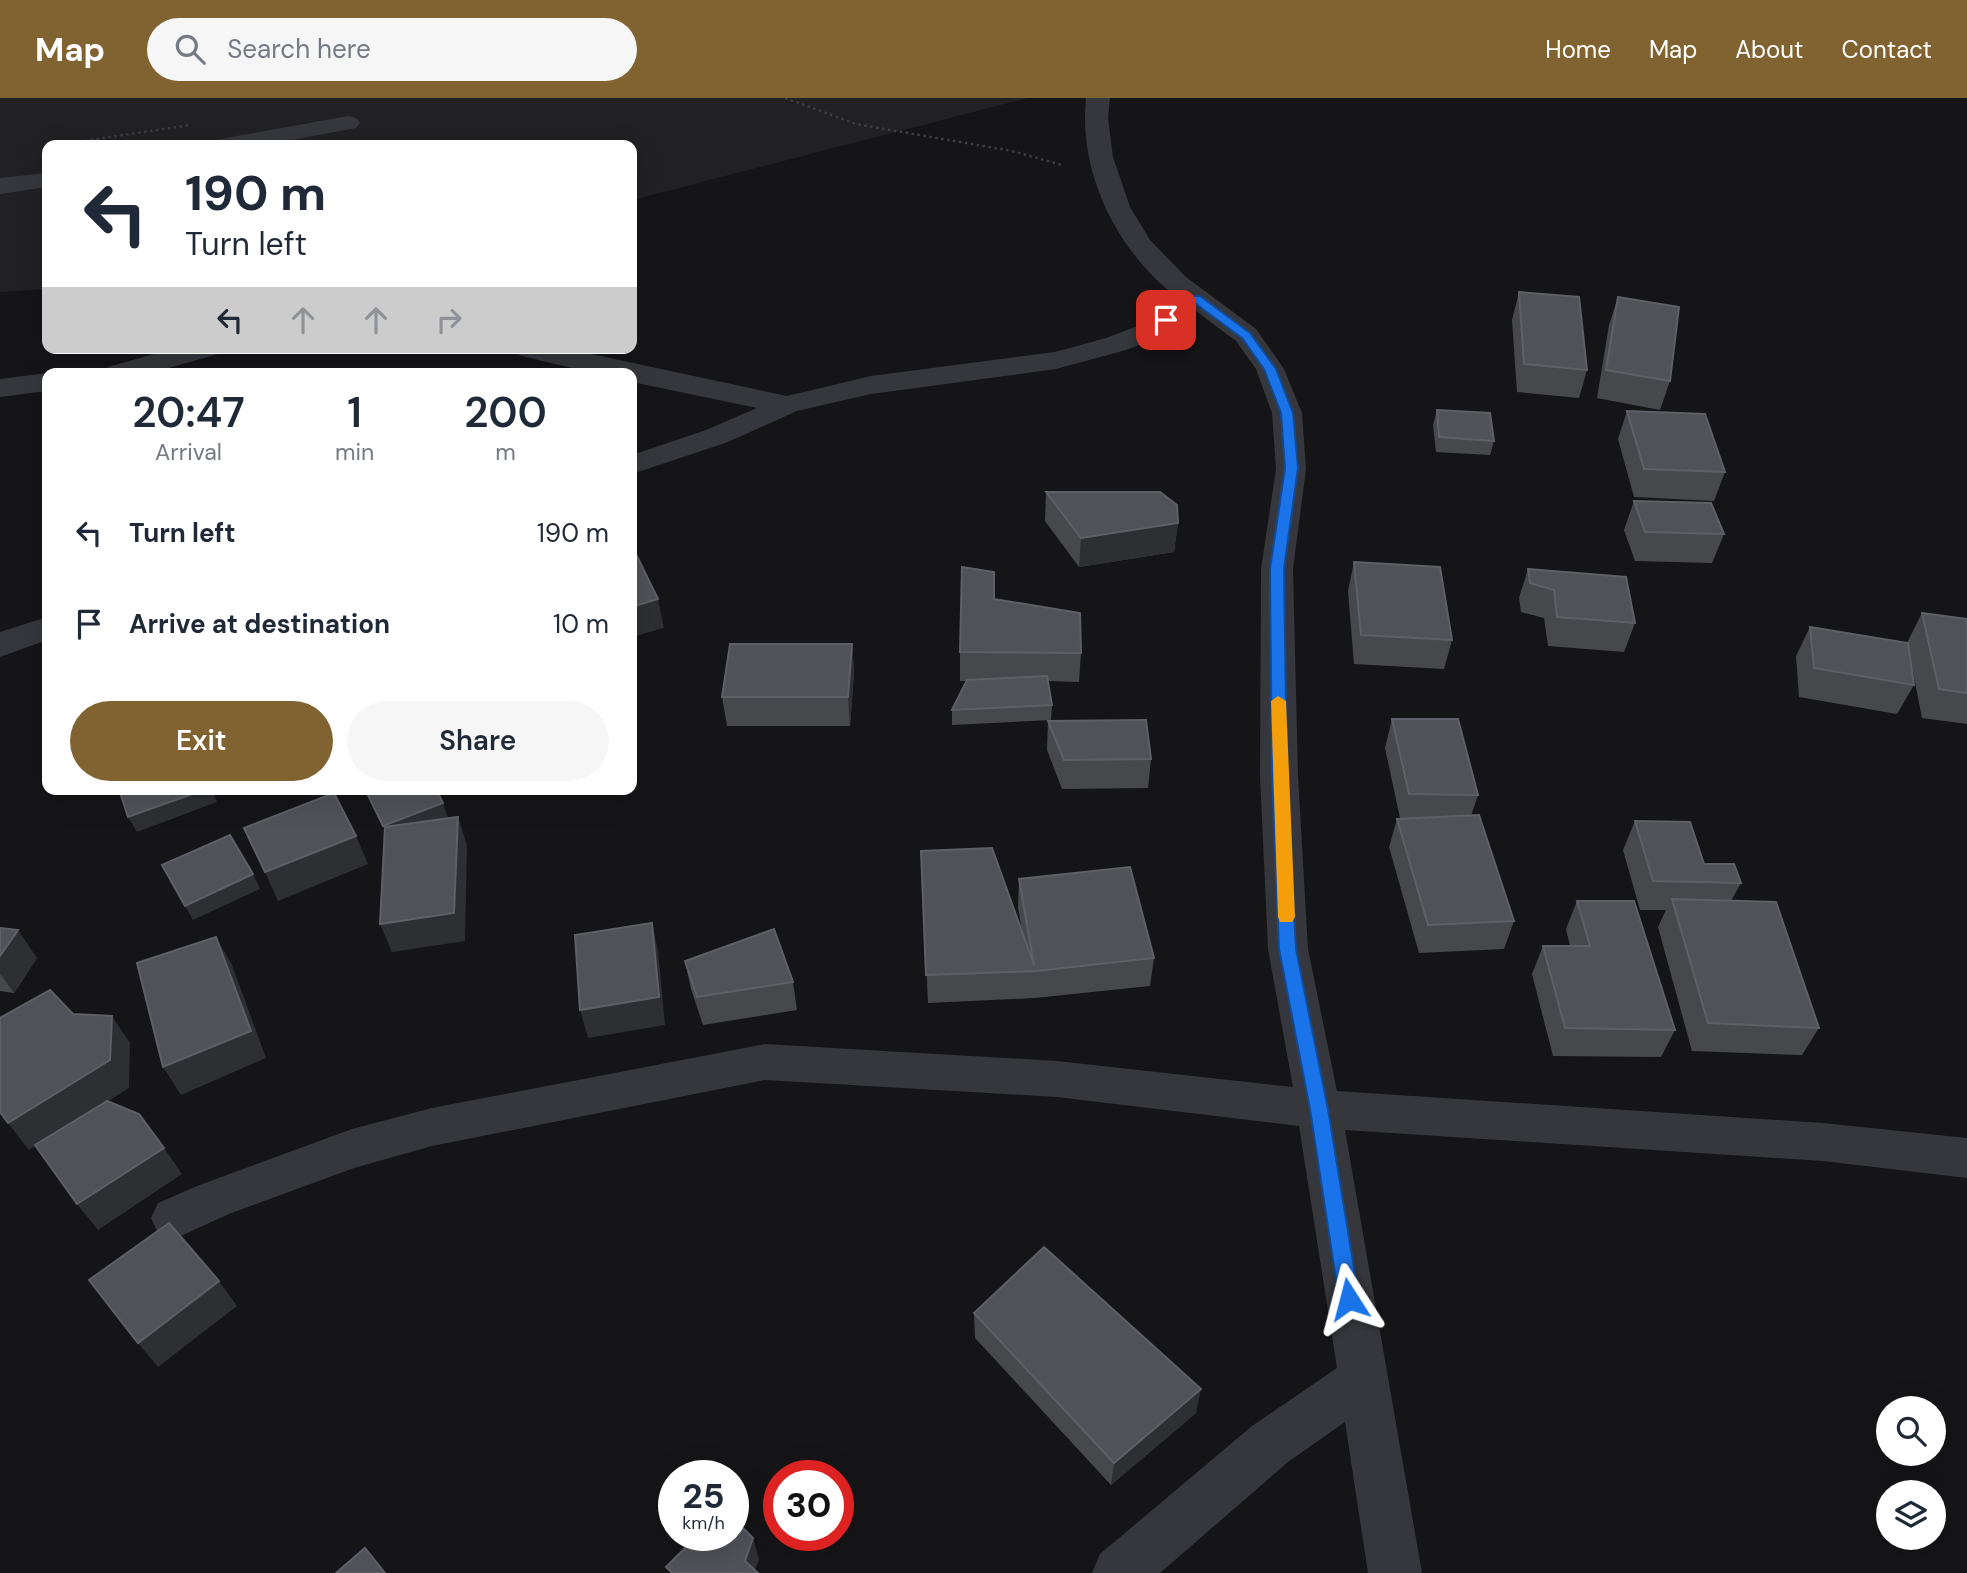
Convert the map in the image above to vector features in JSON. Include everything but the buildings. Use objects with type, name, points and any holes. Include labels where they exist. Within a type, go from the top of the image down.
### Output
[{"type":"street","points":[[1098,98],[1096,118],[1101,157],[1117,207],[1140,244],[1176,283],[1246,335],[1270,369],[1287,413],[1291,468],[1277,569],[1279,776],[1288,949],[1319,1109],[1395,1573]]},
{"type":"street","points":[[283,140],[351,134],[344,99]]},
{"type":"street","points":[[0,186],[42,181]]},
{"type":"street","points":[[637,463],[717,436],[787,405],[871,384],[992,366],[1056,360],[1116,344],[1150,331],[1196,298]]},
{"type":"street","points":[[136,368],[186,354]]},
{"type":"street","points":[[551,354],[610,368]]},
{"type":"street","points":[[637,374],[787,405]]},
{"type":"street","points":[[0,388],[42,383]]},
{"type":"street","points":[[0,645],[42,630]]},
{"type":"street","points":[[174,1218],[213,1200],[352,1149],[432,1127],[765,1062],[1057,1079],[1319,1109],[1823,1142],[1967,1157]]},
{"type":"street","points":[[1119,1573],[1270,1444],[1362,1380]]},
{"type":"path","points":[[785,98],[854,123],[1015,151],[1109,182]]},
{"type":"shaded area","points":[[0,98],[1028,98],[637,199],[637,140],[42,140],[42,289],[0,292]]},
{"type":"slow traffic","points":[[1278,701],[1286,917]]},
{"type":"route","points":[[1166,320],[1196,298],[1246,335],[1270,369],[1287,413],[1291,468],[1277,569],[1279,776],[1288,949],[1319,1109],[1349,1299]]}]
